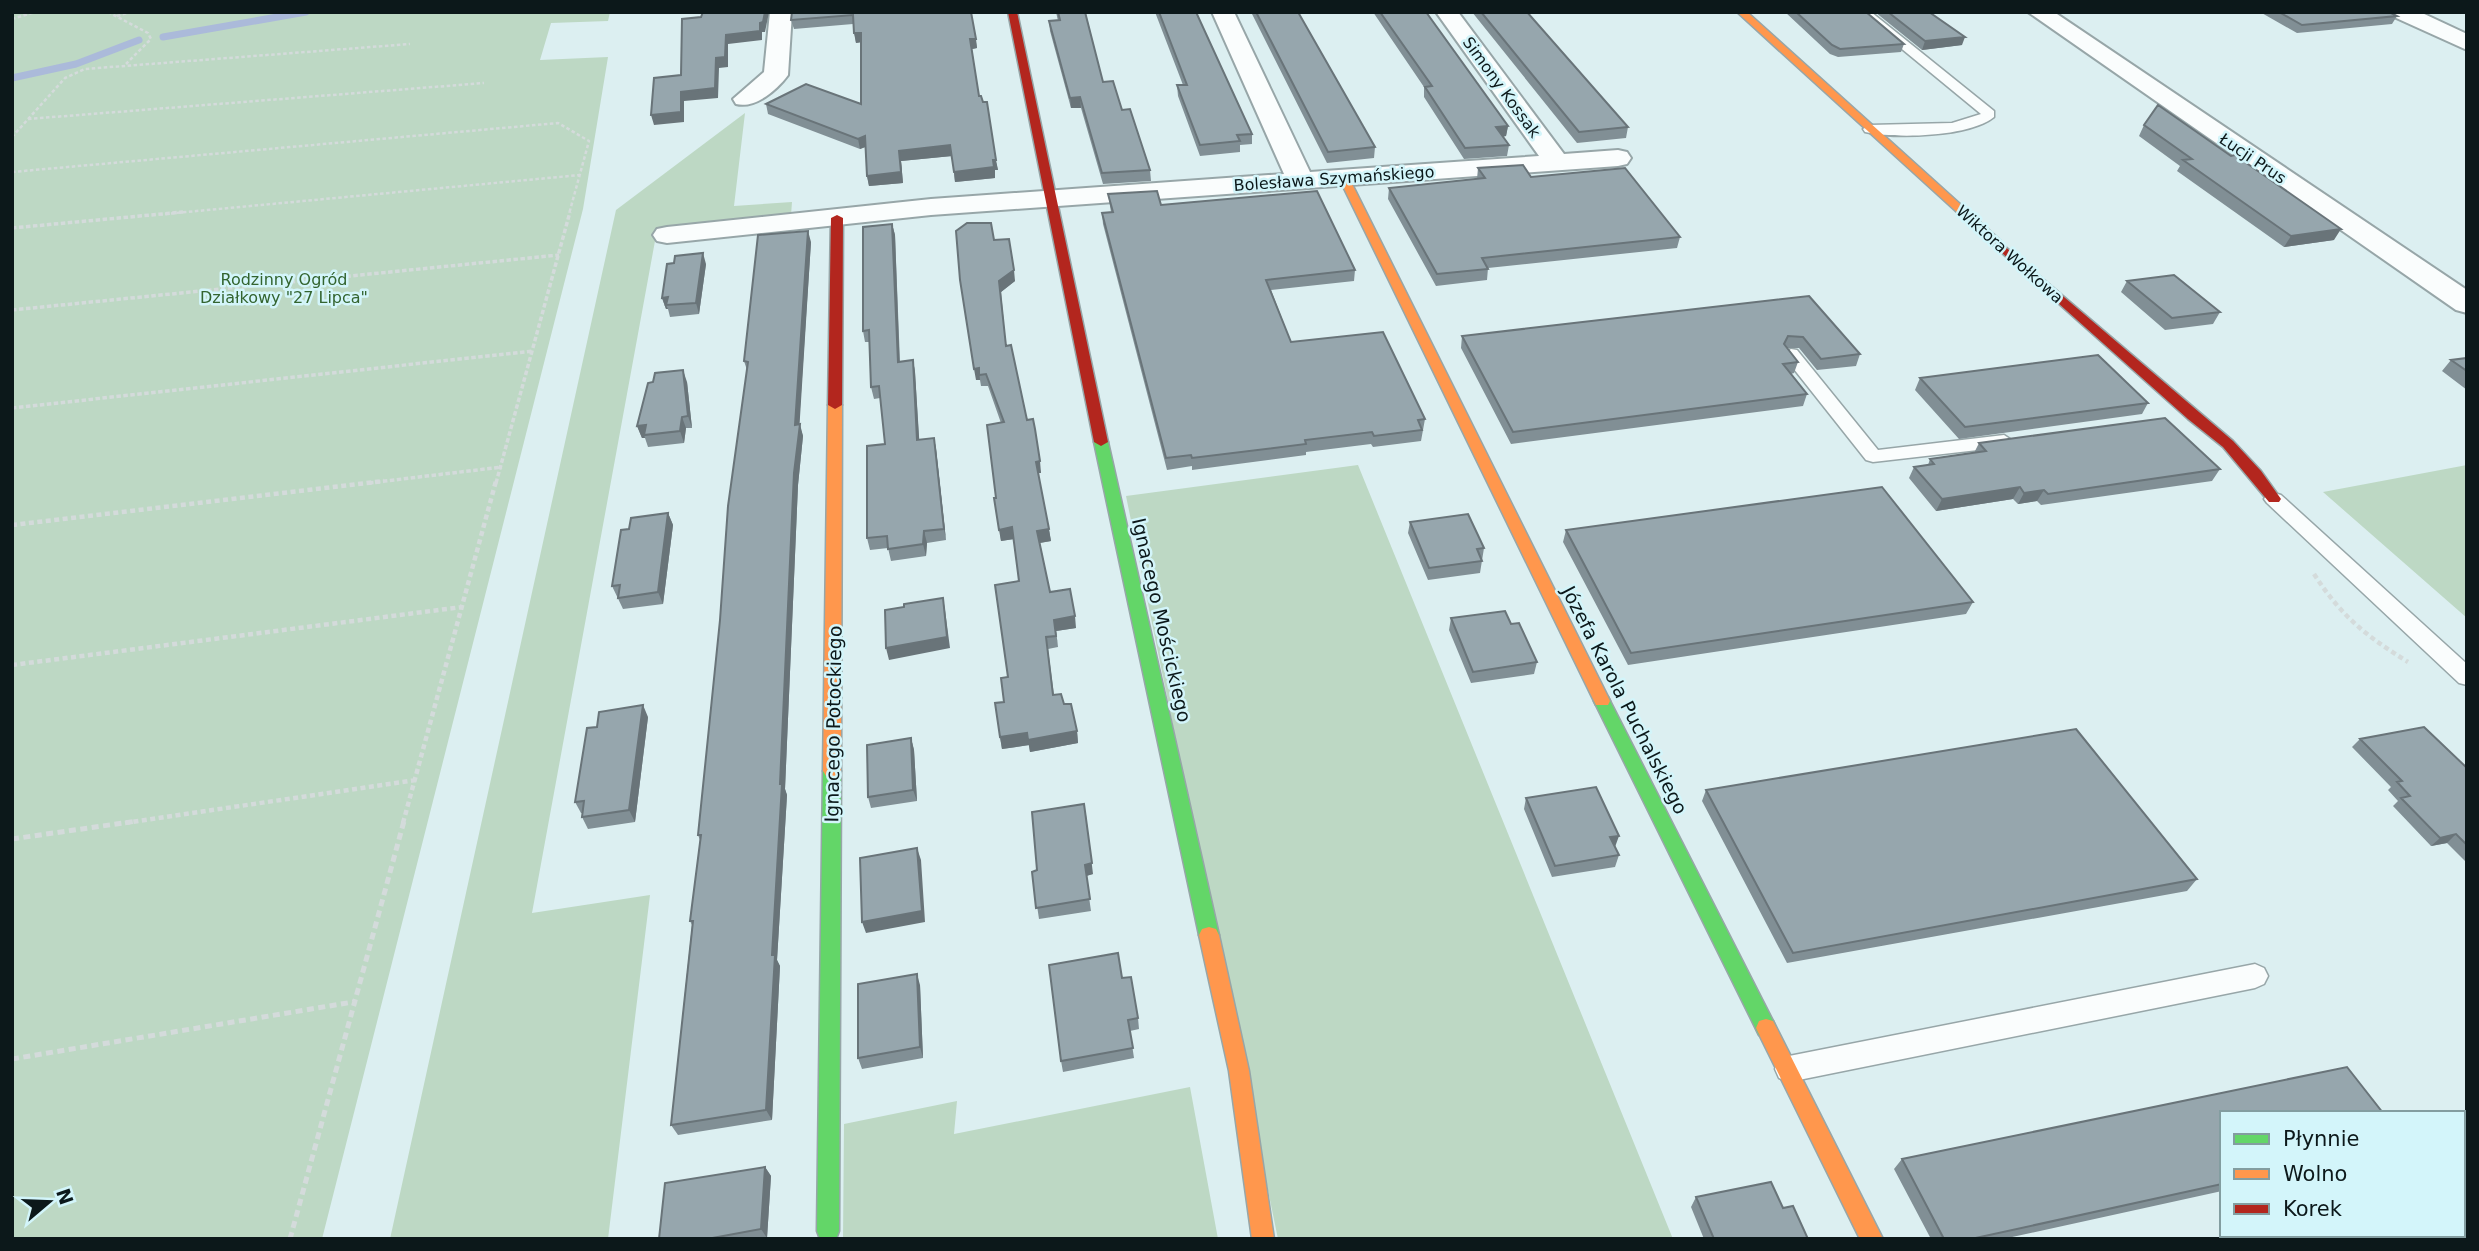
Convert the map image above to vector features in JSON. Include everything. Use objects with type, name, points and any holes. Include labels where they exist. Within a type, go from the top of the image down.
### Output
[{"type":"street","points":[[745,99],[776,75],[781,12]]},
{"type":"street","name":"Ignacego Mościckiego","points":[[1012,12],[1049,198],[1239,1071],[1263,1239]]},
{"type":"street","points":[[1223,12],[1300,180]]},
{"type":"street","name":"Simony Kossak","points":[[1447,12],[1557,162]]},
{"type":"street","name":"Wiktora Wołkowa","points":[[1741,12],[2193,416],[2223,436],[2245,458],[2274,499]]},
{"type":"street","name":"Łucji Prus","points":[[2039,12],[2467,304]]},
{"type":"street","points":[[2402,12],[2467,43]]},
{"type":"street","name":"Bolesława Szymańskiego","points":[[1049,198],[1618,158]]},
{"type":"street","name":"Józefa Karola Puchalskiego","points":[[1344,178],[1493,485],[1789,1069],[1872,1239]]},
{"type":"street","points":[[667,235],[931,206],[1049,198]]},
{"type":"street","name":"Ignacego Potockiego","points":[[828,1231],[837,218]]},
{"type":"lane","points":[[1863,12],[1989,114],[1980,122],[1968,125],[1911,130],[1870,129]]},
{"type":"lane","points":[[1791,354],[1873,456],[2016,439]]},
{"type":"lane","points":[[2166,419],[2193,416]]},
{"type":"lane","points":[[2274,499],[2467,677]]},
{"type":"lane","points":[[1789,1069],[2255,976]]},
{"type":"path","points":[[12,19],[35,12]]},
{"type":"path","points":[[108,12],[148,33],[150,38],[125,65]]},
{"type":"path","points":[[116,16],[130,12]]},
{"type":"path","points":[[12,137],[65,78],[85,69],[410,44]]},
{"type":"path","points":[[28,120],[484,83]]},
{"type":"path","points":[[12,172],[558,123],[589,141],[290,1239]]},
{"type":"path","points":[[12,228],[580,175]]},
{"type":"path","points":[[12,310],[559,255]]},
{"type":"path","points":[[12,408],[533,351]]},
{"type":"path","points":[[12,525],[502,467]]},
{"type":"path","points":[[12,665],[462,607]]},
{"type":"path","points":[[12,839],[416,780]]},
{"type":"path","points":[[12,1059],[353,1002]]},
{"type":"green space","name":"Rodzinny Ogród Działkowy \"27 Lipca\"","points":[[12,12],[610,12],[608,21],[551,23],[540,60],[608,57],[583,209],[322,1239],[12,1239]]},
{"type":"green space","points":[[745,113],[734,206],[792,202],[790,229],[655,241],[532,913],[650,895],[608,1239],[390,1239],[616,210]]},
{"type":"green space","points":[[1358,465],[1673,1239],[1278,1239],[1126,496]]},
{"type":"green space","points":[[2467,465],[2467,618],[2323,492]]},
{"type":"green space","points":[[1190,1087],[1218,1239],[843,1239],[844,1124],[957,1101],[954,1134]]},
{"type":"building","points":[[703,12],[765,12],[760,31],[726,35],[725,57],[716,58],[715,88],[681,92],[681,112],[651,115],[654,78],[681,75],[682,19],[701,17]]},
{"type":"building","points":[[792,12],[971,12],[976,39],[970,39],[979,96],[983,102],[987,102],[996,160],[993,160],[994,167],[954,172],[950,145],[899,151],[901,172],[867,176],[865,136],[858,139],[766,104],[806,84],[861,104],[861,33],[854,33],[853,15],[791,20]]},
{"type":"building","points":[[1058,12],[1085,12],[1103,82],[1113,81],[1122,110],[1130,109],[1150,170],[1102,173],[1080,97],[1070,98],[1049,21],[1060,20]]},
{"type":"building","points":[[1159,12],[1196,12],[1252,134],[1237,135],[1240,141],[1200,145],[1177,85],[1187,85]]},
{"type":"building","points":[[1256,12],[1298,12],[1375,147],[1328,152]]},
{"type":"building","points":[[1380,12],[1426,12],[1508,126],[1496,127],[1509,145],[1465,148],[1425,87],[1432,86]]},
{"type":"building","points":[[1481,12],[1527,12],[1628,127],[1579,132]]},
{"type":"building","points":[[1796,12],[1866,12],[1904,44],[1840,49]]},
{"type":"building","points":[[1888,12],[1929,12],[1965,37],[1925,41]]},
{"type":"building","points":[[2279,12],[2389,12],[2397,16],[2302,25]]},
{"type":"building","points":[[2158,105],[2341,229],[2291,236],[2183,160],[2192,159],[2144,125]]},
{"type":"building","points":[[1523,165],[1531,177],[1625,168],[1680,237],[1482,258],[1488,269],[1437,274],[1389,188],[1485,178],[1478,168]]},
{"type":"building","points":[[1157,191],[1161,205],[1317,191],[1355,270],[1266,280],[1291,342],[1383,332],[1425,419],[1418,420],[1422,430],[1374,436],[1372,432],[1305,440],[1306,444],[1192,458],[1191,455],[1166,458],[1102,213],[1113,212],[1108,194]]},
{"type":"building","points":[[967,223],[991,223],[994,240],[1009,239],[1014,270],[999,281],[1006,346],[1011,345],[1027,420],[1033,419],[1040,461],[1036,462],[1049,529],[1037,531],[1050,592],[1070,589],[1075,616],[1054,620],[1056,636],[1046,637],[1053,695],[1061,694],[1064,704],[1071,704],[1077,731],[1028,740],[1027,733],[1000,737],[995,703],[1004,702],[1001,678],[1008,677],[995,585],[1019,581],[1012,527],[999,530],[987,425],[1004,422],[986,374],[979,375],[979,368],[974,369],[960,280],[956,231]]},
{"type":"building","points":[[892,224],[898,362],[913,360],[917,440],[934,438],[944,529],[924,531],[923,544],[888,549],[887,536],[867,538],[867,446],[885,444],[879,386],[871,387],[869,330],[863,331],[863,227]]},
{"type":"building","points":[[808,231],[795,425],[800,424],[794,473],[782,784],[772,955],[775,955],[766,1110],[671,1125],[701,835],[698,835],[720,620],[728,506],[748,362],[744,361],[758,235]]},
{"type":"building","points":[[703,253],[696,303],[666,305],[668,297],[662,298],[667,264],[674,263],[675,256]]},
{"type":"building","points":[[2174,275],[2220,312],[2172,318],[2127,281]]},
{"type":"building","points":[[1809,296],[1860,354],[1821,359],[1803,337],[1788,336],[1784,344],[1798,362],[1783,364],[1807,394],[1513,432],[1462,336]]},
{"type":"building","points":[[2098,355],[2148,403],[1965,427],[1920,378]]},
{"type":"building","points":[[2467,358],[2467,371],[2451,360]]},
{"type":"building","points":[[683,370],[688,416],[682,417],[680,431],[644,435],[646,425],[637,426],[648,383],[653,382],[655,373]]},
{"type":"building","points":[[2165,418],[2220,469],[2048,494],[2044,490],[2024,493],[2020,487],[1942,499],[1914,467],[1934,464],[1930,459],[1986,451],[1979,443]]},
{"type":"building","points":[[1882,487],[1973,602],[1631,653],[1566,530]]},
{"type":"building","points":[[668,513],[658,592],[618,598],[620,585],[612,586],[621,530],[629,529],[631,518]]},
{"type":"building","points":[[1468,514],[1484,548],[1477,549],[1482,561],[1429,568],[1410,522]]},
{"type":"building","points":[[943,598],[947,637],[886,648],[885,610]]},
{"type":"building","points":[[1505,611],[1511,624],[1519,623],[1537,662],[1473,672],[1451,618]]},
{"type":"building","points":[[643,705],[629,810],[582,817],[584,801],[575,802],[587,728],[597,727],[599,712]]},
{"type":"building","points":[[2424,727],[2467,768],[2467,845],[2456,834],[2440,838],[2401,798],[2410,796],[2397,782],[2402,781],[2360,739]]},
{"type":"building","points":[[2076,729],[2197,879],[1793,953],[1706,790]]},
{"type":"building","points":[[911,738],[913,790],[868,797],[867,745]]},
{"type":"building","points":[[1596,787],[1619,836],[1610,837],[1619,855],[1555,866],[1526,798]]},
{"type":"building","points":[[1084,804],[1092,863],[1085,865],[1090,899],[1036,908],[1032,872],[1037,870],[1032,812]]},
{"type":"building","points":[[917,848],[922,911],[862,922],[860,858]]},
{"type":"building","points":[[1118,953],[1122,978],[1131,977],[1138,1018],[1128,1020],[1133,1048],[1061,1061],[1049,965]]},
{"type":"building","points":[[917,974],[920,1047],[858,1058],[858,984]]},
{"type":"building","points":[[2347,1067],[2381,1111],[2220,1111],[2220,1184],[1971,1239],[1944,1239],[1902,1159]]},
{"type":"building","points":[[765,1167],[761,1229],[707,1239],[659,1239],[665,1183]]},
{"type":"building","points":[[1771,1182],[1783,1208],[1793,1206],[1808,1239],[1714,1239],[1696,1197]]},
{"type":"building","points":[[2375,1237],[2376,1239],[2323,1239]]},
{"type":"building","points":[[2413,1237],[2414,1239],[2393,1239]]},
{"type":"waterway","points":[[163,37],[306,12]]},
{"type":"waterway","points":[[12,78],[76,64],[139,40]]},
{"type":"traffic: fast","points":[[1101,442],[1209,935]]},
{"type":"traffic: fast","points":[[1602,701],[1766,1028]]},
{"type":"traffic: fast","points":[[828,1231],[832,771]]},
{"type":"traffic: slow","points":[[1741,12],[1996,242]]},
{"type":"traffic: slow","points":[[1344,178],[1602,701]]},
{"type":"traffic: slow","points":[[832,771],[835,405]]},
{"type":"traffic: slow","points":[[1209,935],[1239,1071],[1263,1239]]},
{"type":"traffic: slow","points":[[1766,1028],[1872,1239]]},
{"type":"traffic: jam","points":[[1012,12],[1101,442]]},
{"type":"traffic: jam","points":[[835,405],[837,218]]},
{"type":"traffic: jam","points":[[1996,242],[2228,444],[2274,499]]}]
